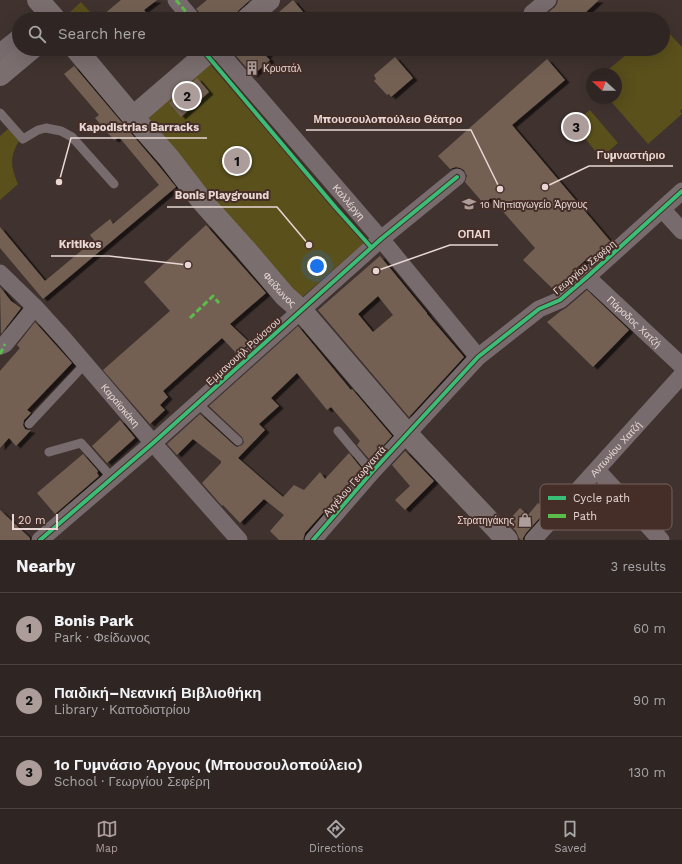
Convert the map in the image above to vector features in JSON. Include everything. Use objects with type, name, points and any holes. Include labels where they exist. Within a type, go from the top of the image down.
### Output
[{"type":"main road","points":[[255,12],[269,0]]},
{"type":"main road","points":[[0,75],[23,56]]},
{"type":"main road","name":"Φείδωνος","points":[[82,56],[169,158],[202,201],[285,296],[301,310],[499,537]]},
{"type":"main road","points":[[133,117],[204,56]]},
{"type":"street","points":[[176,0],[186,12]]},
{"type":"street","points":[[533,12],[548,0]]},
{"type":"street","points":[[0,52],[12,43]]},
{"type":"street","name":"Καλλέργη","points":[[223,56],[380,239],[478,357]]},
{"type":"street","name":"Εμμανουήλ Ρούσσου","points":[[40,540],[153,443],[380,239],[457,177]]},
{"type":"street","name":"Γεωργίου Σεφέρη","points":[[408,434],[478,357],[539,309],[560,300],[682,191]]},
{"type":"street","points":[[662,209],[682,231]]},
{"type":"street","name":"Καραϊσκάκη","points":[[0,273],[64,338],[153,443],[239,540]]},
{"type":"street","name":"Πάροδος Χατζή","points":[[587,277],[682,374]]},
{"type":"street","points":[[2,348],[35,307]]},
{"type":"street","name":"Αντωνίου Χατζή","points":[[584,484],[682,374]]},
{"type":"street","name":"Αγγέλου Γεωργαντά","points":[[314,540],[372,472],[408,434]]},
{"type":"street","points":[[597,470],[610,484]]},
{"type":"street","name":"Αντωνίου Χατζή","points":[[533,540],[542,530]]},
{"type":"street","points":[[652,530],[661,540]]},
{"type":"lane","points":[[0,113],[23,139],[38,130],[46,128],[61,131],[72,137],[114,184]]},
{"type":"lane","points":[[29,424],[85,364]]},
{"type":"lane","points":[[197,403],[238,441]]},
{"type":"lane","points":[[338,431],[372,472]]},
{"type":"lane","points":[[49,452],[82,443],[112,478]]},
{"type":"shaded area","points":[[81,2],[90,12],[70,12]]},
{"type":"shaded area","points":[[670,34],[682,47],[682,109],[680,111],[682,114],[648,144],[613,104],[622,104],[622,68],[610,68],[625,56],[670,56]]},
{"type":"shaded area","points":[[209,63],[364,243],[300,299],[145,119]]},
{"type":"shaded area","points":[[590,110],[618,143],[601,158],[573,124]]},
{"type":"shaded area","points":[[8,129],[19,141],[12,158],[18,184],[0,200],[0,136]]},
{"type":"building","points":[[121,0],[157,0],[144,10],[146,12],[106,12]]},
{"type":"building","points":[[207,0],[250,0],[237,12],[199,12],[196,9]]},
{"type":"building","points":[[293,0],[303,12],[279,12]]},
{"type":"building","points":[[558,0],[599,0],[586,12],[549,12],[557,4]]},
{"type":"building","points":[[236,56],[266,56],[270,60],[253,75]]},
{"type":"building","points":[[395,57],[413,78],[391,97],[389,94],[387,95],[374,81],[376,79],[374,75]]},
{"type":"building","points":[[547,59],[565,80],[512,125],[611,242],[594,258],[591,255],[571,273],[573,276],[555,291],[523,260],[535,248],[491,198],[484,204],[465,182],[467,176],[464,170],[456,167],[450,169],[438,156]]},
{"type":"building","points":[[74,66],[176,187],[43,299],[0,248],[0,227],[45,281],[94,240],[90,235],[110,219],[113,224],[159,185],[119,137],[114,140],[95,118],[99,115],[64,74]]},
{"type":"building","points":[[197,78],[209,92],[181,117],[169,103]]},
{"type":"building","points":[[206,225],[266,293],[230,324],[250,343],[237,354],[222,338],[163,391],[168,397],[160,405],[165,410],[150,424],[103,370],[170,311],[144,282]]},
{"type":"building","points":[[380,256],[464,357],[409,417],[318,310]],"holes":[[[378,296],[393,315],[373,332],[358,314]]]},
{"type":"building","points":[[0,287],[11,301],[21,308],[1,334]]},
{"type":"building","points":[[587,290],[629,330],[593,367],[547,322]]},
{"type":"building","points":[[35,322],[72,363],[27,410],[31,413],[24,420],[23,425],[25,429],[31,430],[16,446],[9,438],[0,448],[0,371],[20,348],[17,345]]},
{"type":"building","points":[[298,326],[351,390],[352,389],[392,436],[370,460],[357,445],[360,441],[331,407],[327,410],[297,373],[271,398],[279,406],[259,424],[265,430],[238,458],[283,497],[294,485],[304,490],[320,472],[325,479],[349,453],[362,469],[305,533],[303,540],[279,540],[270,531],[284,515],[264,499],[240,523],[223,505],[222,506],[202,483],[221,463],[221,461],[193,439],[177,455],[167,444],[200,414],[234,445],[237,447],[242,445],[244,442],[242,437],[209,406]]},
{"type":"building","points":[[120,420],[135,438],[107,463],[92,446]]},
{"type":"building","points":[[405,451],[434,481],[405,510],[395,500],[410,486],[392,465]]},
{"type":"building","points":[[83,454],[98,471],[97,473],[99,476],[55,514],[37,493]]},
{"type":"building","name":"Στρατηγάκης","points":[[538,503],[540,505],[540,518],[526,533],[523,540],[521,540],[516,531],[507,522],[520,508],[528,515]]},
{"type":"building","points":[[0,510],[30,538],[30,540],[0,540]]},
{"type":"marked path","points":[[176,0],[186,12]]},
{"type":"marked path","points":[[190,318],[213,296],[219,303]]},
{"type":"marked path","points":[[0,354],[5,344]]},
{"type":"cycle path","points":[[208,56],[336,208],[371,247]]},
{"type":"cycle path","points":[[40,540],[153,443],[381,239],[457,177]]},
{"type":"cycle path","points":[[313,540],[372,472],[478,357],[539,309],[560,300],[682,191]]},
{"type":"place","name":"Κρυστάλ","points":[[252,68]]},
{"type":"place","name":"Παιδική–Νεανική Βιβλιοθήκη","points":[[187,96]]},
{"type":"place","name":"1ο Γυμνάσιο Άργους (Μπουσουλοπούλειο)","points":[[576,127]]},
{"type":"place","name":"Bonis Park","points":[[237,161]]},
{"type":"place","name":"Kapodistrias Barracks","points":[[59,182]]},
{"type":"place","name":"Γυμναστήριο","points":[[545,187]]},
{"type":"place","name":"Μπουσουλοπούλειο Θέατρο","points":[[500,189]]},
{"type":"place","name":"1ο Νηπιαγωγείο Άργους","points":[[469,204]]},
{"type":"place","name":"Bonis Playground","points":[[309,245]]},
{"type":"place","name":"Kritikos","points":[[188,265]]},
{"type":"place","name":"ΟΠΑΠ","points":[[376,271]]},
{"type":"place","name":"Στρατηγάκης","points":[[525,520]]}]
